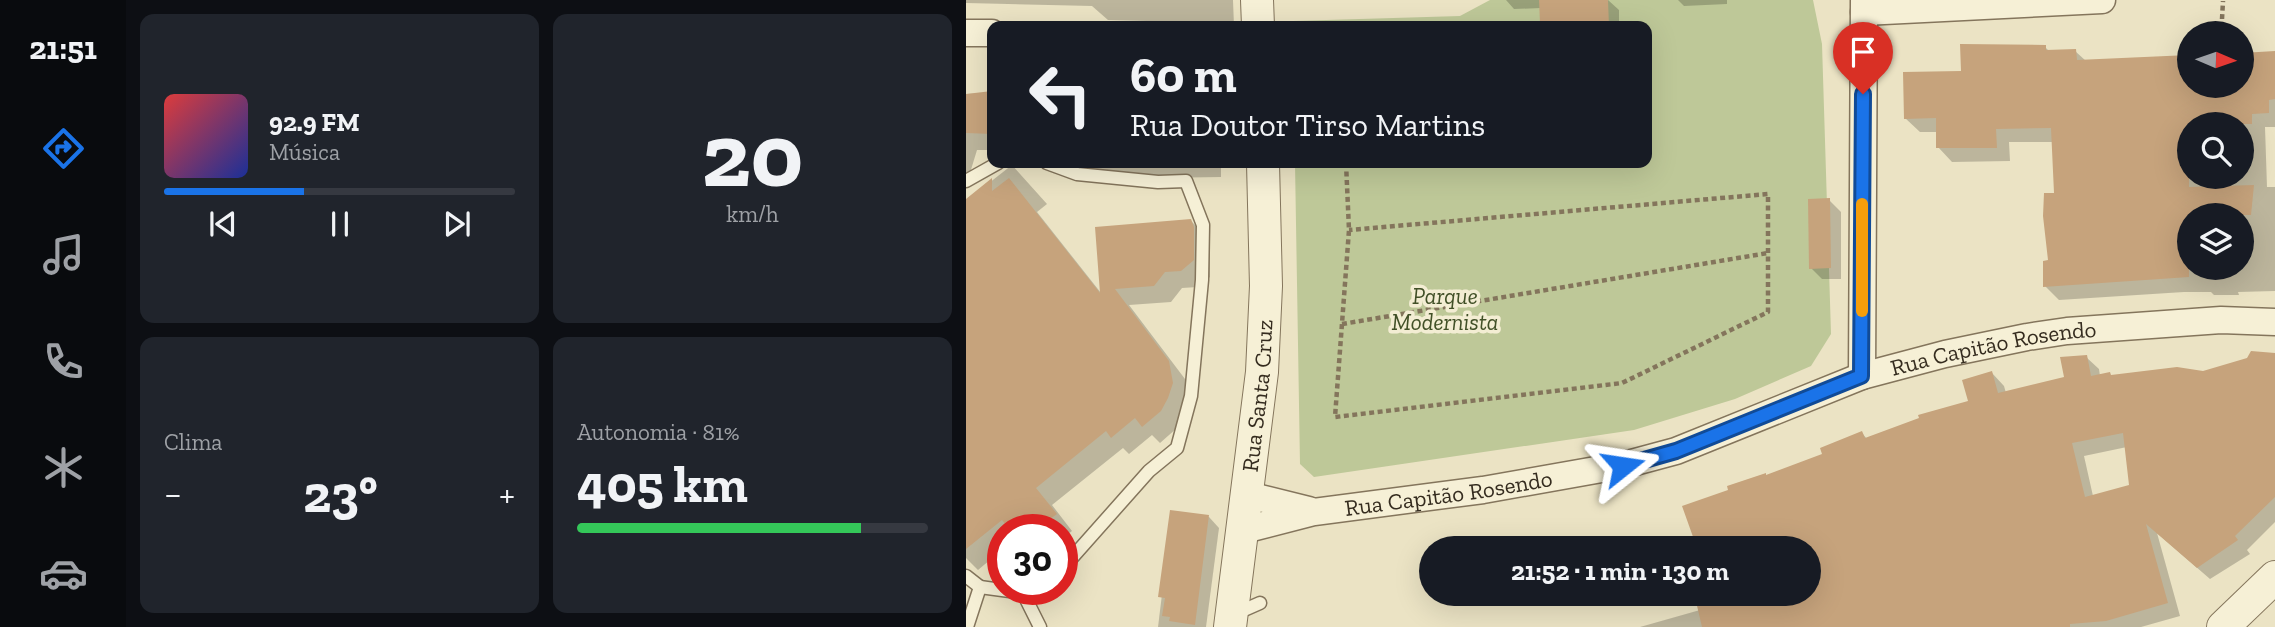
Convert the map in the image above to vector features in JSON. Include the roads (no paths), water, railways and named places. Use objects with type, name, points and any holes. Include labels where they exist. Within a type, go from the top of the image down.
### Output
[{"type":"street","points":[[1258,0],[1258,21]]},
{"type":"street","points":[[1861,376],[1864,6],[2102,0]]},
{"type":"street","points":[[966,33],[987,33]]},
{"type":"street","name":"Rua Santa Cruz","points":[[1231,622],[1262,372],[1266,286],[1263,168]]},
{"type":"street","name":"Rua Capitão Rosendo","points":[[1244,530],[1314,512],[1483,490],[1623,466],[1676,451],[1861,376],[1956,352],[2067,331],[2221,320],[2275,322]]},
{"type":"street","name":"Rua Capitão Rosendo","points":[[1248,495],[1314,512]]},
{"type":"street","points":[[2222,627],[2275,577]]},
{"type":"lane","points":[[966,181],[989,168]]},
{"type":"lane","points":[[1060,168],[1077,174],[1186,181],[1203,225],[1202,280],[1191,396],[1177,448],[1149,471],[1078,551]]},
{"type":"lane","points":[[966,576],[980,587],[987,588]]},
{"type":"lane","points":[[967,627],[980,587]]},
{"type":"lane","points":[[1231,622],[1260,603]]},
{"type":"lane","points":[[1032,605],[1040,627]]},
{"type":"park label","name":"Parque Modernista","points":[[1445,309]]}]
